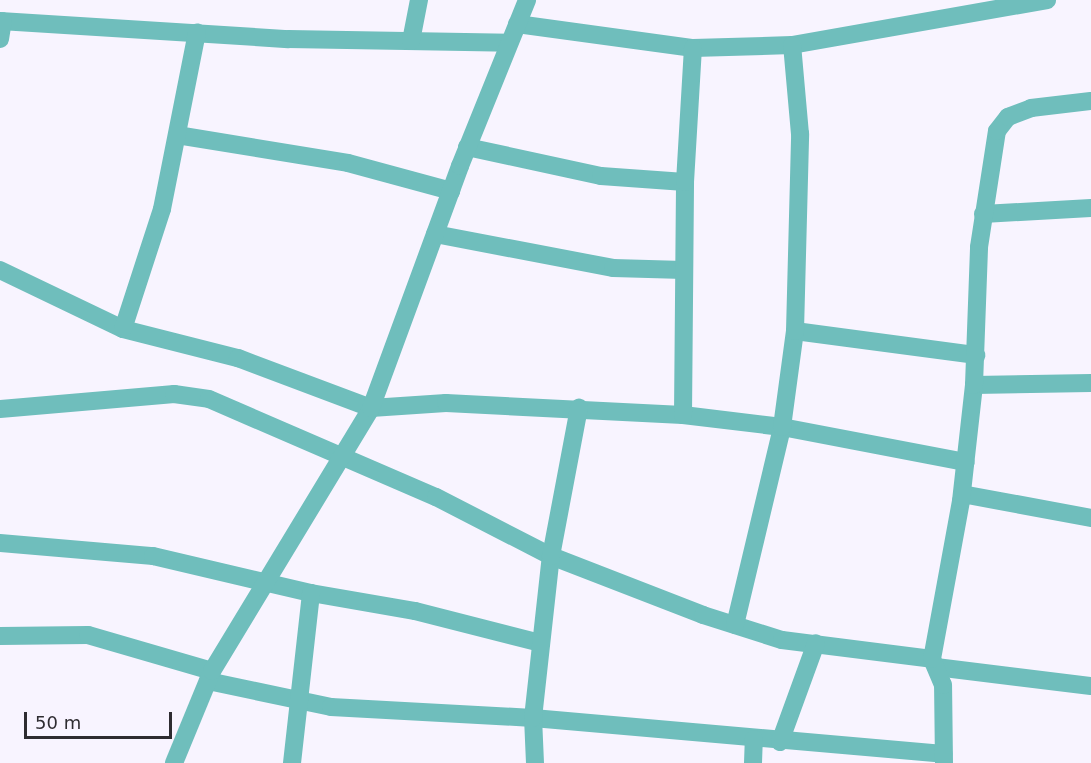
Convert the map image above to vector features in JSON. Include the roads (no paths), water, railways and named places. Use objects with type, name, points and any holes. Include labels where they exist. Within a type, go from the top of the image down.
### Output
[{"type":"street","points":[[411,41],[419,0]]},
{"type":"street","points":[[174,763],[210,676],[371,408],[467,147],[527,0]]},
{"type":"street","points":[[517,24],[693,48],[792,45],[1037,1]]},
{"type":"street","points":[[0,39],[1,21],[288,39],[509,43]]},
{"type":"street","points":[[123,329],[162,209],[197,32]]},
{"type":"street","points":[[735,625],[782,427],[795,331],[800,134],[792,45]]},
{"type":"street","points":[[683,415],[686,182],[693,48]]},
{"type":"street","points":[[0,636],[88,635],[210,676],[331,707],[533,718],[944,759],[943,685],[934,663],[966,462],[976,355],[982,214],[998,131],[1008,117],[1031,108],[1091,100]]},
{"type":"street","points":[[177,135],[348,163],[451,191]]},
{"type":"street","points":[[467,147],[601,176],[686,182]]},
{"type":"street","points":[[982,214],[1091,208]]},
{"type":"street","points":[[435,234],[613,268],[684,270]]},
{"type":"street","points":[[0,270],[123,329],[238,358],[371,408],[407,403],[579,408],[683,415],[782,427],[966,462]]},
{"type":"street","points":[[795,331],[976,355]]},
{"type":"street","points":[[974,385],[1091,382]]},
{"type":"street","points":[[0,409],[174,394],[209,399],[235,407],[342,458],[436,497],[551,556],[735,625],[782,640],[816,643],[1091,686]]},
{"type":"street","points":[[535,763],[533,718],[551,556],[579,408]]},
{"type":"street","points":[[962,494],[1091,518]]},
{"type":"street","points":[[0,543],[153,556],[311,593],[415,611],[541,643]]},
{"type":"street","points":[[292,763],[311,593]]},
{"type":"street","points":[[780,742],[816,643]]},
{"type":"street","points":[[753,763],[754,739]]}]
